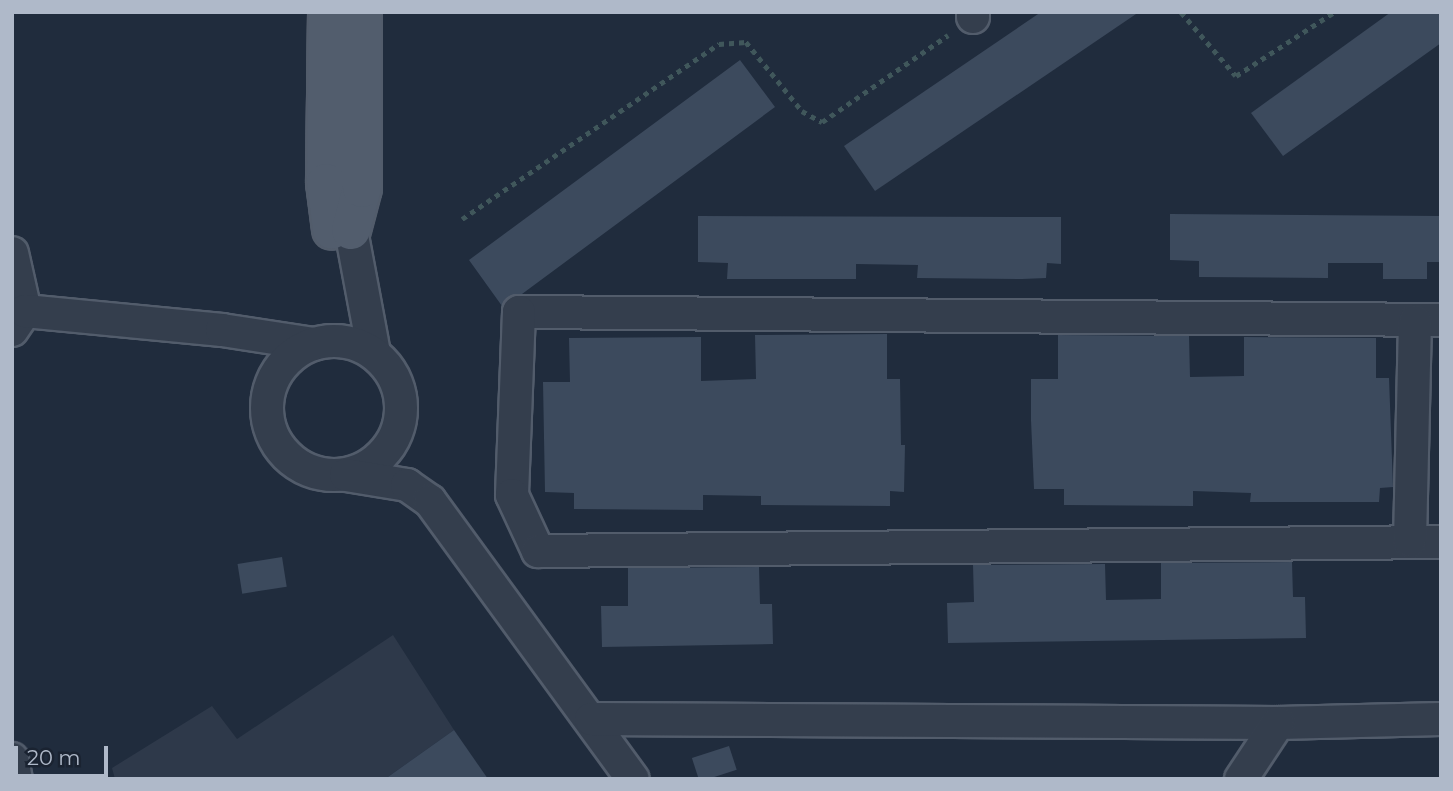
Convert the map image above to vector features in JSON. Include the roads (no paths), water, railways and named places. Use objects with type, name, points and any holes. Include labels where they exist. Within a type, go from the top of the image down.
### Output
[{"type":"main road","points":[[328,12],[326,183],[342,230]]},
{"type":"main road","points":[[342,230],[362,188],[362,12]]},
{"type":"street","points":[[342,230],[368,350]]},
{"type":"street","points":[[12,253],[18,320],[222,330],[314,344],[345,342],[368,350],[395,379],[400,396],[397,431],[377,460],[346,475]]},
{"type":"street","points":[[1410,541],[1428,321],[519,312],[512,495],[538,551],[1441,542]]},
{"type":"street","points":[[314,344],[298,352],[274,379],[268,397],[270,424],[281,449],[294,462],[328,476],[346,475],[407,485],[430,501],[633,779]]},
{"type":"street","points":[[591,719],[1278,723],[1441,719]]},
{"type":"street","points":[[1241,779],[1278,723]]},
{"type":"street","points":[[12,760],[16,779]]}]
